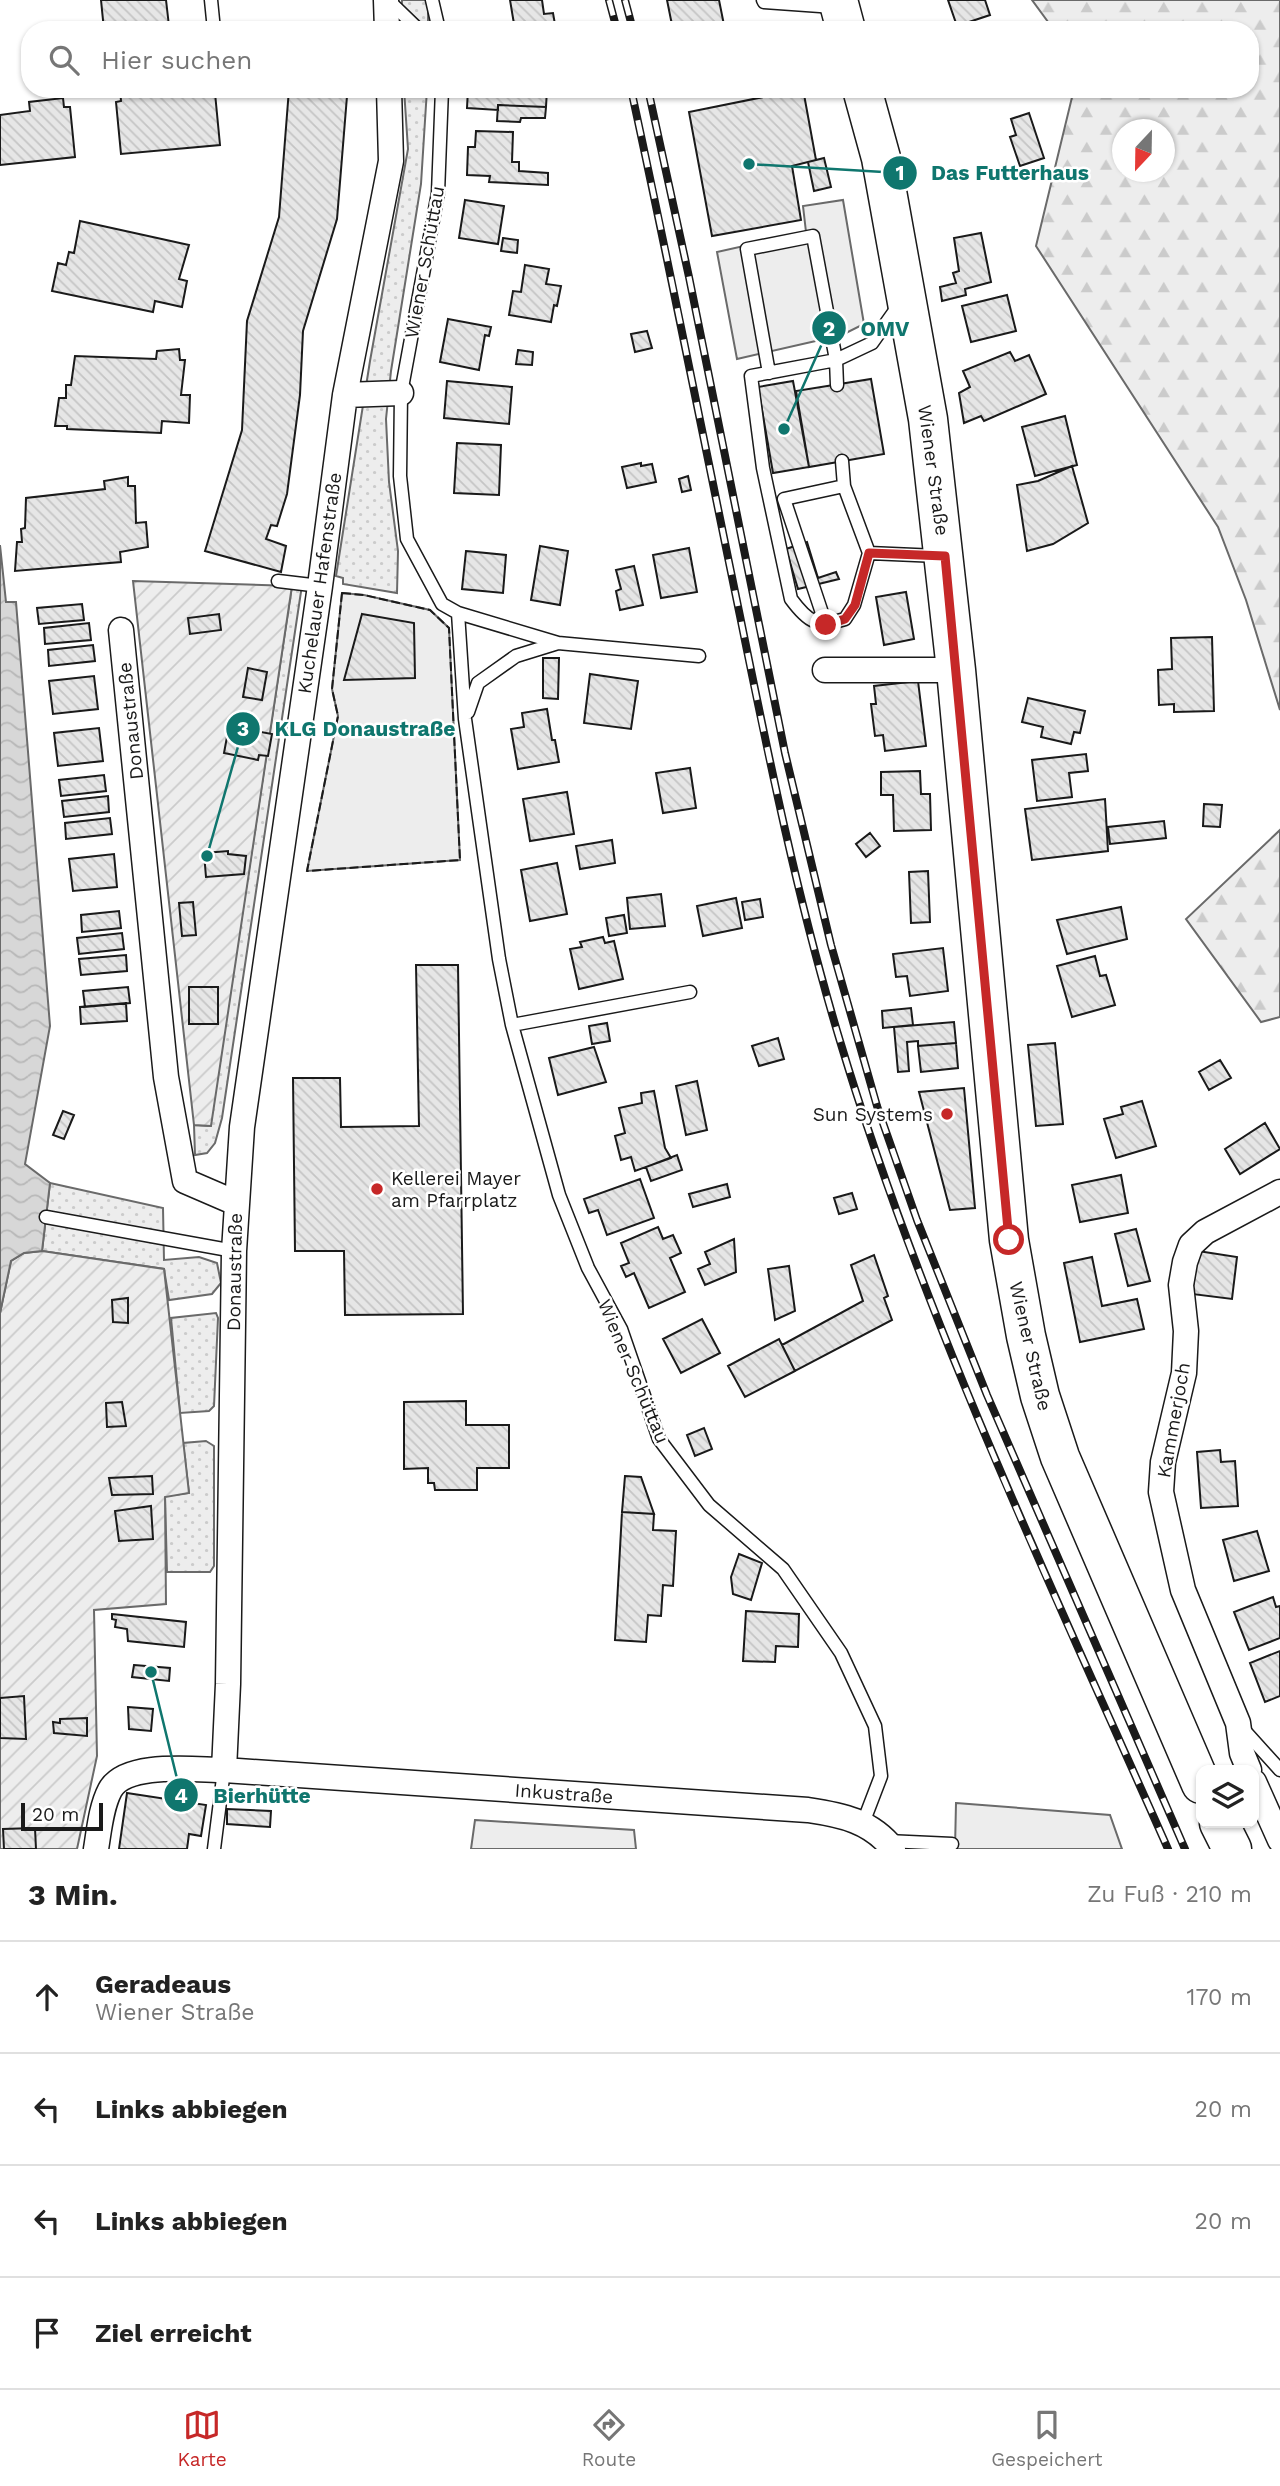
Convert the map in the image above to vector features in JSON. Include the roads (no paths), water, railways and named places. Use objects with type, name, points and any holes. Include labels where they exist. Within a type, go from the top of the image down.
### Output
[{"type":"main road","name":"Wiener Straße","points":[[864,98],[881,158],[928,419],[945,556],[1009,1240],[1026,1336],[1040,1396],[1060,1457],[1196,1772]]},
{"type":"main road","points":[[1222,1828],[1232,1849]]},
{"type":"street","points":[[387,0],[387,21]]},
{"type":"street","name":"Kuchelauer Hafenstraße","points":[[236,1203],[242,1127],[345,395],[391,161],[389,98]]},
{"type":"street","points":[[345,395],[401,393]]},
{"type":"street","name":"Donaustraße","points":[[121,630],[166,1077],[185,1181],[236,1203],[228,1684],[224,1770]]},
{"type":"street","points":[[825,670],[956,670]]},
{"type":"street","name":"Kammerjoch","points":[[1247,1765],[1242,1754],[1238,1723],[1183,1590],[1161,1492],[1163,1462],[1184,1373],[1186,1331],[1181,1285],[1191,1245],[1205,1232],[1280,1192]]},
{"type":"street","points":[[96,1849],[108,1793],[122,1778],[146,1770],[224,1770]]},
{"type":"street","name":"Inkustraße","points":[[224,1770],[771,1807],[831,1814],[863,1823],[880,1834],[890,1845]]},
{"type":"street","points":[[1259,1793],[1280,1840]]},
{"type":"lane","points":[[211,0],[214,21]]},
{"type":"lane","points":[[387,0],[409,21]]},
{"type":"lane","points":[[432,0],[437,21]]},
{"type":"lane","points":[[763,0],[842,12]]},
{"type":"lane","name":"Wiener Schüttau","points":[[442,98],[439,193],[401,393],[400,476],[407,539],[442,604],[458,614],[558,643],[699,656]]},
{"type":"lane","points":[[769,373],[747,249],[813,236],[836,360],[837,385]]},
{"type":"lane","points":[[842,461],[844,486],[869,553],[855,605],[845,619],[826,625],[803,616],[791,599],[773,523],[751,376],[836,360],[872,343],[906,297]]},
{"type":"lane","points":[[826,625],[784,499],[844,486]]},
{"type":"lane","points":[[869,553],[945,556]]},
{"type":"lane","points":[[278,581],[320,586]]},
{"type":"lane","name":"Wiener Schüttau","points":[[458,614],[465,719],[499,959],[512,1025],[559,1195],[588,1268],[621,1329],[659,1439],[709,1505],[783,1569],[841,1653],[875,1726],[881,1776],[863,1823]]},
{"type":"lane","name":"Wiener Schüttau","points":[[465,719],[478,683],[516,656],[558,643]]},
{"type":"lane","points":[[512,1025],[690,992]]},
{"type":"lane","points":[[46,1217],[234,1251]]},
{"type":"lane","points":[[1238,1723],[1280,1770]]},
{"type":"lane","points":[[215,1849],[224,1770]]},
{"type":"lane","points":[[890,1845],[952,1844]]},
{"type":"water","points":[[0,545],[6,602],[16,602],[50,1026],[25,1164],[50,1183],[42,1251],[24,1253],[11,1261],[0,1313]]},
{"type":"railway","points":[[609,0],[615,21]]},
{"type":"railway","points":[[625,0],[631,21]]},
{"type":"railway","points":[[633,98],[773,777],[811,936],[840,1041],[873,1145],[950,1349],[991,1450],[1168,1849]]},
{"type":"railway","points":[[650,98],[785,753],[831,945],[877,1106],[917,1220],[987,1395],[1185,1849]]},
{"type":"place","name":"Das Futterhaus","points":[[749,164]]},
{"type":"place","name":"OMV","points":[[784,429]]},
{"type":"place","name":"KLG Donaustraße","points":[[207,856]]},
{"type":"place","name":"Sun Systems","points":[[947,1114]]},
{"type":"place","name":"Kellerei Mayer am Pfarrplatz","points":[[377,1189]]},
{"type":"place","name":"Bierhütte","points":[[151,1672]]}]
